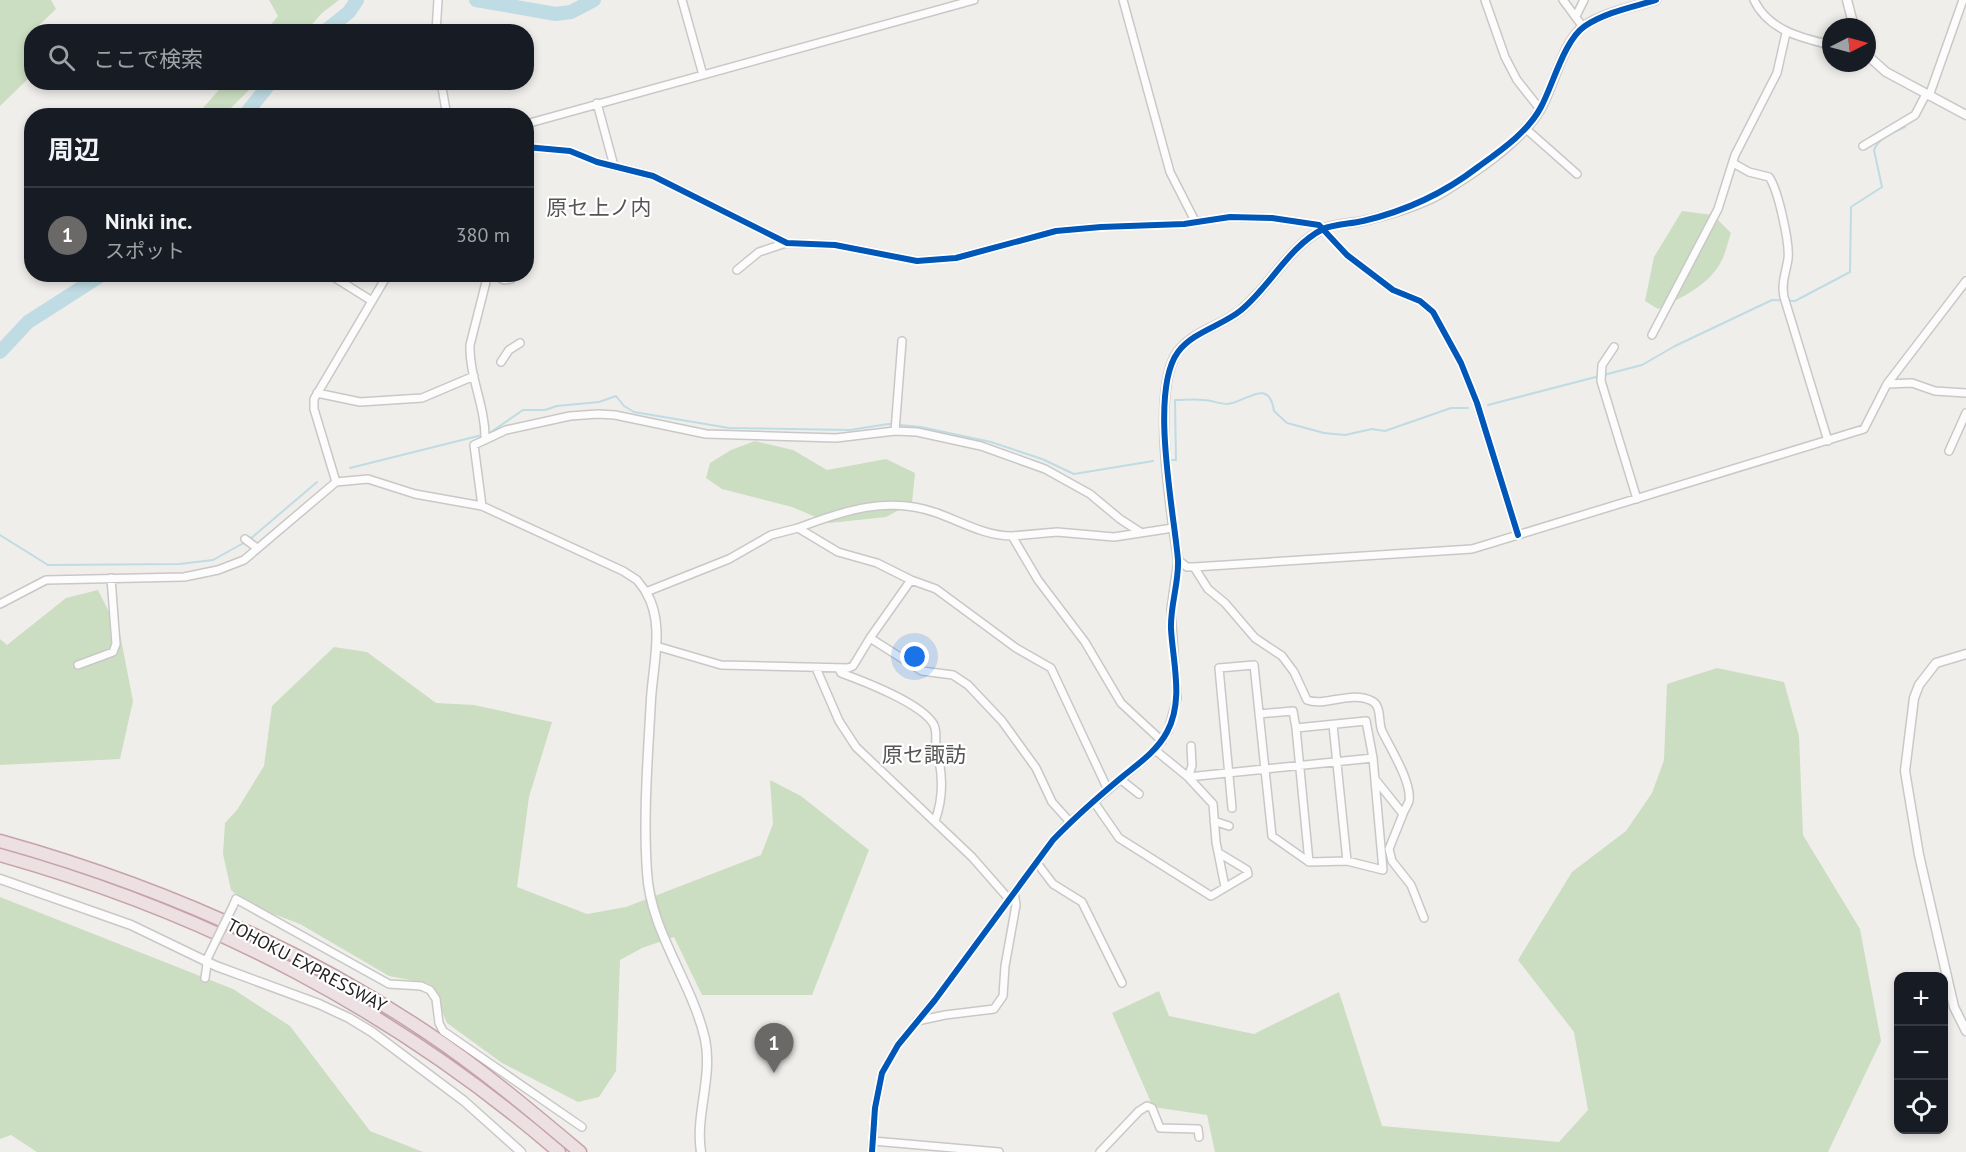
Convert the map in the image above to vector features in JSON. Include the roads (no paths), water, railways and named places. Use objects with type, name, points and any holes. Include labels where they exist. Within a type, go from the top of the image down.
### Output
[{"type":"highway","name":"TOHOKU EXPRESSWAY","points":[[0,841],[79,865],[159,894],[246,931],[320,969],[426,1032],[516,1099],[580,1152]]},
{"type":"highway","name":"TOHOKU EXPRESSWAY","points":[[0,855],[145,902],[262,953],[316,981],[417,1042],[476,1084],[559,1152]]},
{"type":"street","points":[[436,24],[438,0]]},
{"type":"street","points":[[682,0],[703,75]]},
{"type":"street","points":[[534,122],[974,0]]},
{"type":"street","points":[[1123,0],[1170,172],[1195,221]]},
{"type":"street","points":[[1485,0],[1505,57],[1517,80],[1540,110]]},
{"type":"street","points":[[1563,0],[1583,27]]},
{"type":"street","points":[[1576,16],[1584,0]]},
{"type":"street","points":[[872,1152],[882,1074],[898,1045],[1011,895],[1070,822],[1155,750],[1171,722],[1176,698],[1171,609],[1178,560],[1165,448],[1167,383],[1175,356],[1188,342],[1238,313],[1259,294],[1297,249],[1324,228],[1372,218],[1439,194],[1476,169],[1525,128],[1540,110],[1569,47],[1583,27],[1611,14],[1656,0]]},
{"type":"street","points":[[1754,0],[1776,26],[1786,33],[1822,43]]},
{"type":"street","points":[[1847,0],[1852,18]]},
{"type":"street","points":[[1863,146],[1915,115],[1928,95],[1963,0]]},
{"type":"street","points":[[1652,335],[1706,234],[1732,163],[1778,73],[1786,33]]},
{"type":"street","points":[[1876,63],[1886,72],[1966,116]]},
{"type":"street","points":[[442,90],[446,108]]},
{"type":"street","points":[[597,103],[614,166]]},
{"type":"street","points":[[1525,128],[1577,174]]},
{"type":"street","points":[[534,148],[570,150],[597,162],[653,176],[786,243]]},
{"type":"street","points":[[1732,163],[1749,172],[1769,177],[1775,189],[1788,253],[1783,284],[1786,308],[1828,441]]},
{"type":"street","points":[[737,270],[759,252],[786,243],[835,245],[930,262],[1001,248],[1056,231],[1230,217],[1272,218],[1311,223],[1324,228],[1347,255],[1393,290],[1420,302],[1433,312],[1461,363],[1477,403],[1518,535]]},
{"type":"street","points":[[1178,560],[1187,567],[1194,567],[1472,549],[1562,519],[1637,499],[1864,429],[1887,384],[1966,281]]},
{"type":"street","points":[[342,282],[372,301]]},
{"type":"street","points":[[336,482],[314,409],[317,393],[383,282]]},
{"type":"street","points":[[485,440],[485,423],[474,376],[470,345],[486,282]]},
{"type":"street","points":[[895,426],[902,341]]},
{"type":"street","points":[[501,362],[509,350],[520,343]]},
{"type":"street","points":[[1614,347],[1602,365],[1601,377],[1637,499]]},
{"type":"street","points":[[317,393],[360,402],[422,398],[474,376]]},
{"type":"street","points":[[1887,384],[1912,383],[1935,391],[1966,393]]},
{"type":"street","points":[[1949,451],[1966,413]]},
{"type":"street","points":[[482,506],[474,445],[506,430],[570,416],[598,414],[615,415],[706,434],[836,438],[895,426],[948,437],[1045,469],[1090,494],[1140,532]]},
{"type":"street","points":[[0,604],[46,580],[206,574],[244,560],[255,547],[336,482],[368,479],[415,494],[482,506],[623,571],[637,580],[646,592],[655,618],[656,646],[651,709],[647,872],[655,913],[704,1037],[707,1066],[701,1152]]},
{"type":"street","points":[[646,592],[729,560],[771,535],[853,509],[899,504],[936,512],[998,536],[1057,532],[1114,537],[1173,528]]},
{"type":"street","points":[[798,528],[838,552],[877,563],[911,580],[936,589],[1016,648],[1051,668],[1108,790]]},
{"type":"street","points":[[1012,536],[1038,580],[1085,642],[1121,703],[1161,741]]},
{"type":"street","points":[[245,539],[255,547]]},
{"type":"street","points":[[1194,567],[1208,589],[1225,603],[1255,638],[1282,656],[1294,672],[1307,700],[1318,702],[1341,697],[1371,701],[1376,705],[1381,727],[1397,759],[1409,801],[1389,849],[1392,861],[1411,885],[1424,918]]},
{"type":"street","points":[[78,665],[113,652],[116,644],[111,578]]},
{"type":"street","points":[[656,646],[711,663],[839,669],[854,666],[870,638],[911,580]]},
{"type":"street","points":[[870,638],[922,671],[946,673],[968,685],[1008,728],[1036,768],[1052,802],[1070,822]]},
{"type":"street","points":[[1966,654],[1936,663],[1919,684],[1914,698],[1905,771],[1918,855],[1954,1007],[1966,1031]]},
{"type":"street","points":[[1232,808],[1219,668],[1254,665],[1272,836],[1310,862],[1347,861],[1383,870],[1375,779],[1366,721],[1296,728]]},
{"type":"street","points":[[816,668],[839,721],[856,747],[1011,895],[1016,905],[1005,966],[1003,996],[998,1006],[994,1009],[945,1014],[917,1021]]},
{"type":"street","points":[[839,669],[841,673],[926,714],[933,724],[936,733],[936,747],[942,765],[939,810],[935,821]]},
{"type":"street","points":[[1259,714],[1293,711],[1310,862]]},
{"type":"street","points":[[1333,725],[1347,861]]},
{"type":"street","points":[[1188,777],[1192,766],[1191,746]]},
{"type":"street","points":[[1155,750],[1188,777],[1213,804],[1218,853],[1225,887]]},
{"type":"street","points":[[1188,777],[1372,758]]},
{"type":"street","points":[[1120,779],[1139,794]]},
{"type":"street","points":[[1375,779],[1403,814]]},
{"type":"street","points":[[1094,802],[1119,838],[1211,896],[1248,874],[1247,870],[1218,853]]},
{"type":"street","points":[[1214,821],[1229,826]]},
{"type":"street","points":[[1037,863],[1053,884],[1082,902],[1122,983]]},
{"type":"street","points":[[0,879],[131,926],[319,1004],[372,1032],[464,1101],[521,1152]]},
{"type":"street","points":[[205,978],[208,959],[236,899],[389,984],[421,986],[430,990],[436,999],[439,1023],[443,1031],[582,1127]]},
{"type":"street","points":[[1100,1152],[1139,1111],[1147,1106],[1152,1108],[1160,1128],[1198,1129],[1199,1137]]},
{"type":"street","points":[[873,1141],[999,1152]]},
{"type":"waterway","points":[[334,24],[349,12],[357,0]]},
{"type":"waterway","points":[[476,0],[556,14],[571,12],[594,0]]},
{"type":"waterway","points":[[250,108],[265,90]]},
{"type":"waterway","points":[[1488,405],[1642,365],[1675,346],[1772,300],[1795,301],[1850,272],[1851,207],[1882,187],[1874,150],[1891,133],[1905,127]]},
{"type":"waterway","points":[[0,352],[28,322],[90,282]]},
{"type":"waterway","points":[[1171,460],[1176,460],[1175,400],[1207,400],[1227,404],[1262,393],[1267,395],[1274,411],[1287,423],[1324,433],[1345,435],[1372,429],[1385,431],[1451,408],[1468,408]]},
{"type":"waterway","points":[[488,434],[523,410],[545,410],[557,406],[599,402],[616,396],[624,406],[634,412],[729,428],[850,430],[888,424],[921,427],[991,442],[1042,459],[1074,474],[1153,461]]},
{"type":"waterway","points":[[350,468],[482,435]]},
{"type":"waterway","points":[[0,535],[48,565],[179,564],[213,560],[249,540],[317,482]]},
{"type":"place","name":"Ninki inc.","points":[[774,1073]]},
{"type":"district","name":"原セ上ノ内","points":[[599,207]]},
{"type":"district","name":"原セ諏訪","points":[[924,754]]}]
